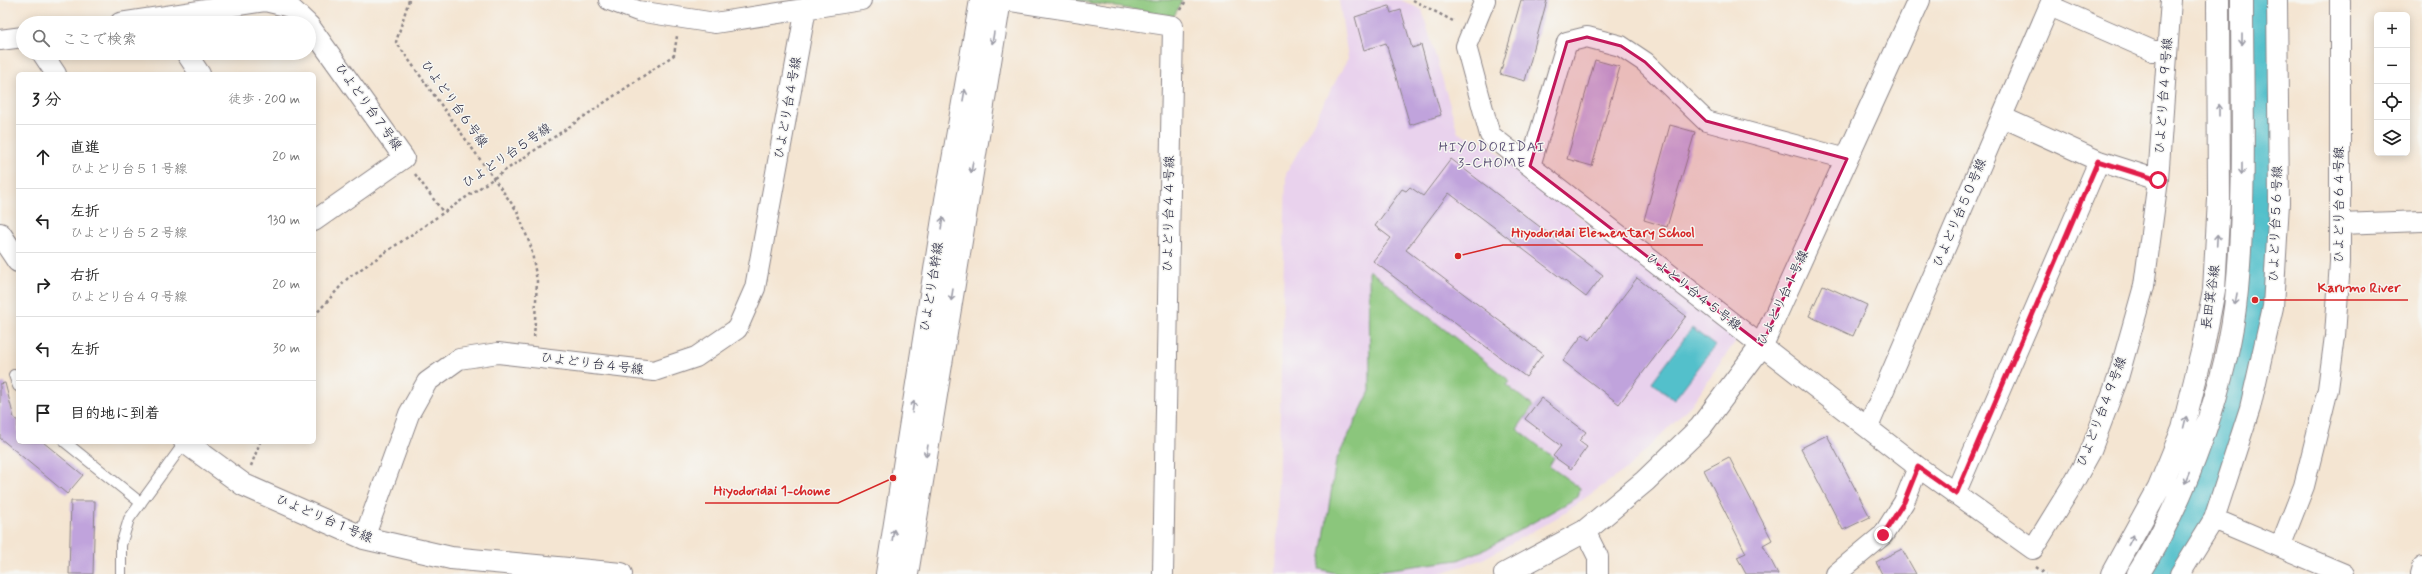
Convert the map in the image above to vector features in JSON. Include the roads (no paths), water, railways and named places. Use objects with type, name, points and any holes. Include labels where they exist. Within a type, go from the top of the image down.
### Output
[{"type":"street","points":[[609,0],[638,11],[715,23],[860,0]]},
{"type":"street","name":"ひよどり台幹線","points":[[887,574],[946,200],[981,0]]},
{"type":"street","name":"ひよどり台幹線","points":[[907,574],[1000,0]]},
{"type":"street","name":"ひよどり台４４号線","points":[[1004,0],[1173,26],[1162,574]]},
{"type":"street","name":"ひよどり台４５号線","points":[[1485,0],[1466,46],[1490,135],[1762,345]]},
{"type":"street","name":"ひよどり台１号線","points":[[1505,574],[1586,530],[1645,481],[1700,428],[1762,345],[1919,0]]},
{"type":"street","name":"ひよどり台４９号線","points":[[1762,345],[1868,426],[1918,467],[2033,549],[2070,490],[2090,453],[2118,378],[2144,286],[2158,180],[2171,0]]},
{"type":"street","name":"長田箕谷線","points":[[2112,574],[2159,488],[2183,429],[2202,352],[2214,290],[2219,199],[2218,0]]},
{"type":"street","name":"長田箕谷線","points":[[2138,574],[2178,498],[2202,440],[2228,344],[2237,291],[2242,196],[2242,0]]},
{"type":"street","name":"ひよどり台５６号線","points":[[2180,574],[2214,519],[2250,408],[2273,307],[2279,203],[2277,0]]},
{"type":"street","name":"ひよどり台６４号線","points":[[2280,547],[2304,486],[2328,390],[2335,336],[2340,224],[2340,0]]},
{"type":"street","name":"ひよどり台７号線","points":[[184,16],[265,1],[290,7],[300,16]]},
{"type":"street","points":[[2051,3],[2153,51],[2167,51]]},
{"type":"street","name":"ひよどり台５０号線","points":[[1868,426],[2051,3]]},
{"type":"street","name":"ひよどり台４号線","points":[[364,538],[410,414],[427,382],[459,359],[498,353],[654,371],[696,357],[737,329],[755,288],[806,8]]},
{"type":"street","name":"ひよどり台７号線","points":[[316,35],[404,158],[316,220]]},
{"type":"street","points":[[1530,166],[1567,42],[1587,37],[1621,46],[1645,62],[1706,121],[1847,159]]},
{"type":"street","points":[[0,40],[16,38]]},
{"type":"street","points":[[47,60],[55,72]]},
{"type":"street","points":[[191,60],[199,72]]},
{"type":"street","points":[[2002,117],[2098,161],[2158,180]]},
{"type":"street","points":[[1956,494],[2098,161]]},
{"type":"street","points":[[2340,224],[2422,221]]},
{"type":"street","points":[[0,234],[16,258]]},
{"type":"street","name":"ひよどり台１号線","points":[[190,444],[244,485],[364,538],[451,558],[621,574]]},
{"type":"street","points":[[1836,574],[1883,535],[1904,502],[1918,467]]},
{"type":"street","points":[[2214,519],[2280,547],[2310,568],[2344,574]]},
{"type":"street","points":[[1586,530],[1598,557],[1598,574]]},
{"type":"street","points":[[2420,574],[2422,567]]},
{"type":"lane","points":[[14,375],[16,380]]},
{"type":"lane","points":[[67,444],[141,503]]},
{"type":"lane","points":[[121,574],[121,545],[130,520],[141,503],[190,444]]},
{"type":"water","points":[[1692,328],[1715,346],[1674,400],[1652,382]]},
{"type":"waterway","points":[[2164,574],[2179,550],[2213,471],[2244,386],[2264,219],[2263,0]]},
{"type":"place","name":"Hiyodoridai Elementary School","points":[[1458,256]]},
{"type":"place","name":"Karumo River","points":[[2255,300]]},
{"type":"place","name":"Hiyodoridai 1-chome","points":[[893,478]]},
{"type":"district","name":"HIYODORIDAI 3-CHOME","points":[[1492,156]]}]
